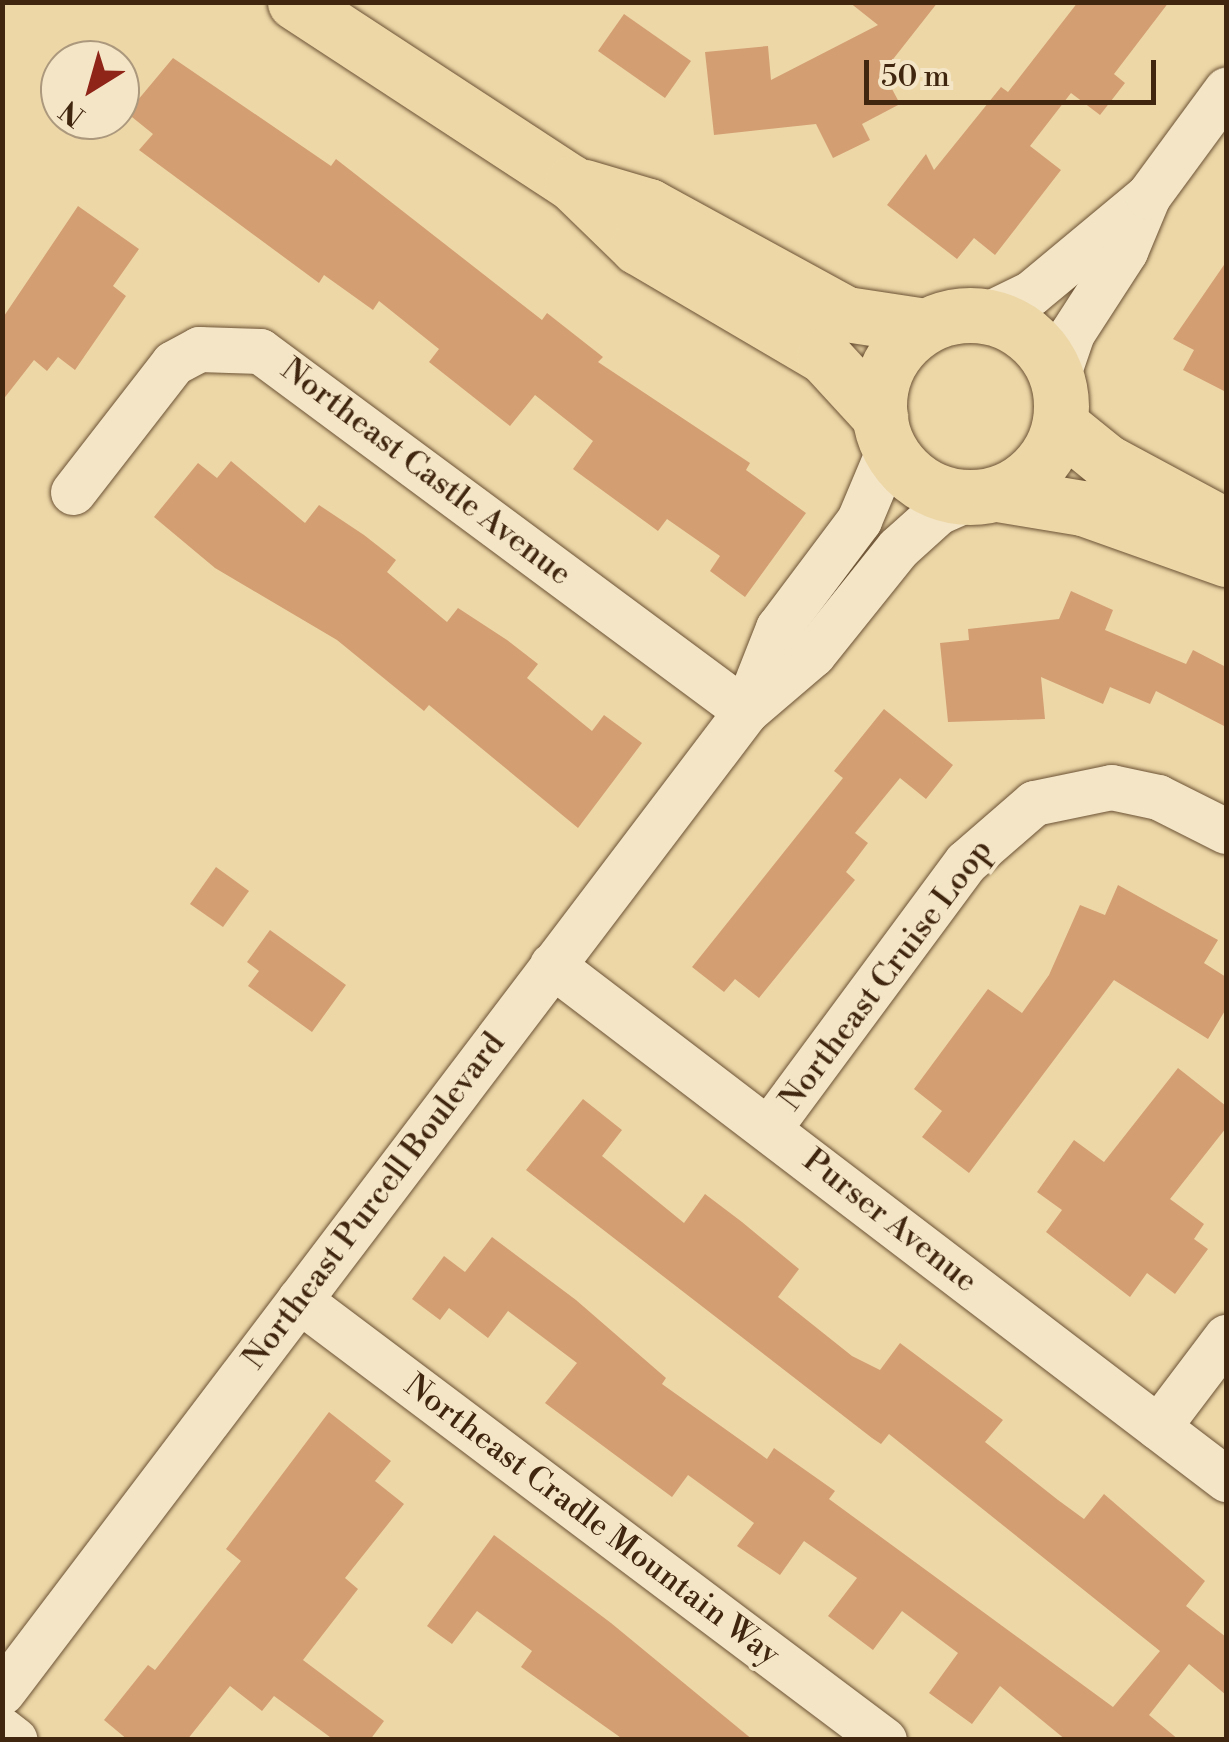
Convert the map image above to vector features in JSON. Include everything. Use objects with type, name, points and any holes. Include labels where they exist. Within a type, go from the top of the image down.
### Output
[{"type":"main road","points":[[295,2],[572,183],[638,247],[824,356],[916,481],[984,496],[1083,508],[1226,559]]},
{"type":"main road","points":[[572,183],[650,206],[846,314],[925,326],[984,316],[1029,336],[1058,400],[1107,462],[1226,526]]},
{"type":"main road","points":[[884,434],[884,371],[925,326]]},
{"type":"main road","points":[[984,496],[1044,460],[1058,400]]},
{"type":"street","points":[[984,316],[1031,294],[1148,196],[1226,90]]},
{"type":"street","points":[[1058,400],[1072,333],[1125,252],[1148,196]]},
{"type":"street","name":"Northeast Castle Avenue","points":[[73,492],[173,363],[199,349],[260,351],[746,711]]},
{"type":"street","name":"Northeast Purcell Boulevard","points":[[746,711],[778,628],[860,520],[884,434]]},
{"type":"street","name":"Northeast Purcell Boulevard","points":[[2,1692],[746,711],[813,654],[898,548],[938,512],[984,496]]},
{"type":"street","name":"Northeast Cruise Loop","points":[[769,1128],[966,862],[1034,803],[1111,787],[1158,797],[1226,831]]},
{"type":"street","name":"Purser Avenue","points":[[552,965],[1226,1479]]},
{"type":"street","name":"Northeast Cradle Mountain Way","points":[[300,1300],[877,1737]]},
{"type":"street","points":[[1158,1427],[1226,1337]]},
{"type":"street","points":[[2,1730],[15,1740]]},
{"type":"building","points":[[849,2],[938,2],[883,72],[900,104],[862,124],[870,140],[833,158],[816,124],[714,135],[705,52],[768,46],[771,80],[878,25]]},
{"type":"building","points":[[1078,2],[1169,2],[1114,74],[1125,83],[1100,115],[1071,93],[1030,146],[1061,170],[995,255],[974,238],[957,259],[887,205],[926,154],[934,170],[1001,87],[1008,92]]},
{"type":"building","points":[[624,14],[691,61],[665,98],[598,51]]},
{"type":"building","points":[[173,58],[331,166],[336,159],[542,320],[547,313],[603,357],[598,362],[750,463],[746,470],[806,513],[745,597],[710,571],[720,556],[667,519],[658,531],[573,469],[593,441],[535,395],[510,426],[429,362],[439,349],[379,301],[373,310],[324,275],[319,283],[139,150],[153,134],[140,124],[140,97]]},
{"type":"building","points":[[78,206],[139,249],[113,286],[126,296],[75,370],[58,357],[47,371],[34,360],[2,401],[2,319]]},
{"type":"building","points":[[1226,262],[1226,392],[1183,370],[1194,350],[1173,339]]},
{"type":"building","points":[[231,461],[305,523],[319,505],[364,535],[396,560],[387,572],[447,622],[458,608],[507,640],[538,664],[527,678],[592,731],[604,715],[642,743],[578,828],[429,705],[424,711],[337,640],[215,568],[154,517],[198,463],[217,478]]},
{"type":"building","points":[[1071,591],[1113,610],[1105,630],[1186,664],[1193,650],[1226,667],[1226,727],[1156,691],[1150,704],[1110,687],[1103,704],[1041,677],[1045,719],[948,722],[940,643],[969,640],[968,629],[1059,619]]},
{"type":"building","points":[[884,709],[953,765],[926,799],[900,778],[855,833],[868,843],[846,872],[855,880],[759,998],[735,979],[724,992],[692,967],[843,778],[834,771]]},
{"type":"building","points":[[216,867],[249,891],[223,927],[190,904]]},
{"type":"building","points":[[1118,885],[1218,940],[1204,963],[1226,977],[1226,1009],[1208,1039],[1114,980],[969,1173],[922,1137],[942,1111],[914,1089],[988,989],[1022,1013],[1049,975],[1080,905],[1105,915]]},
{"type":"building","points":[[270,930],[346,985],[312,1032],[248,986],[259,971],[247,962]]},
{"type":"building","points":[[1178,1068],[1226,1106],[1226,1128],[1170,1199],[1204,1224],[1194,1239],[1208,1249],[1175,1294],[1147,1273],[1130,1297],[1046,1232],[1062,1210],[1037,1192],[1074,1140],[1104,1162]]},
{"type":"building","points":[[583,1099],[622,1130],[602,1156],[684,1223],[705,1194],[742,1222],[799,1269],[778,1297],[852,1356],[880,1370],[900,1343],[1003,1420],[985,1442],[1058,1500],[1084,1519],[1104,1494],[1205,1581],[1186,1606],[1226,1637],[1226,1695],[1189,1664],[1149,1715],[1179,1740],[1066,1740],[1000,1686],[972,1724],[929,1693],[958,1653],[902,1611],[873,1650],[828,1616],[857,1578],[804,1541],[780,1575],[737,1546],[754,1523],[688,1475],[672,1497],[545,1403],[577,1363],[508,1311],[488,1338],[449,1308],[440,1320],[412,1299],[444,1256],[465,1272],[492,1237],[576,1300],[666,1378],[662,1384],[767,1459],[774,1448],[835,1491],[829,1499],[1113,1707],[1160,1651],[889,1434],[881,1444],[872,1438],[526,1170]]},
{"type":"building","points":[[329,1412],[391,1461],[375,1481],[404,1504],[345,1578],[358,1589],[303,1660],[384,1721],[370,1740],[334,1740],[274,1696],[262,1711],[230,1686],[187,1740],[128,1740],[104,1720],[148,1665],[155,1670],[241,1561],[226,1549]]},
{"type":"building","points":[[494,1535],[611,1623],[753,1740],[624,1740],[521,1667],[532,1651],[477,1611],[452,1644],[427,1626]]}]
